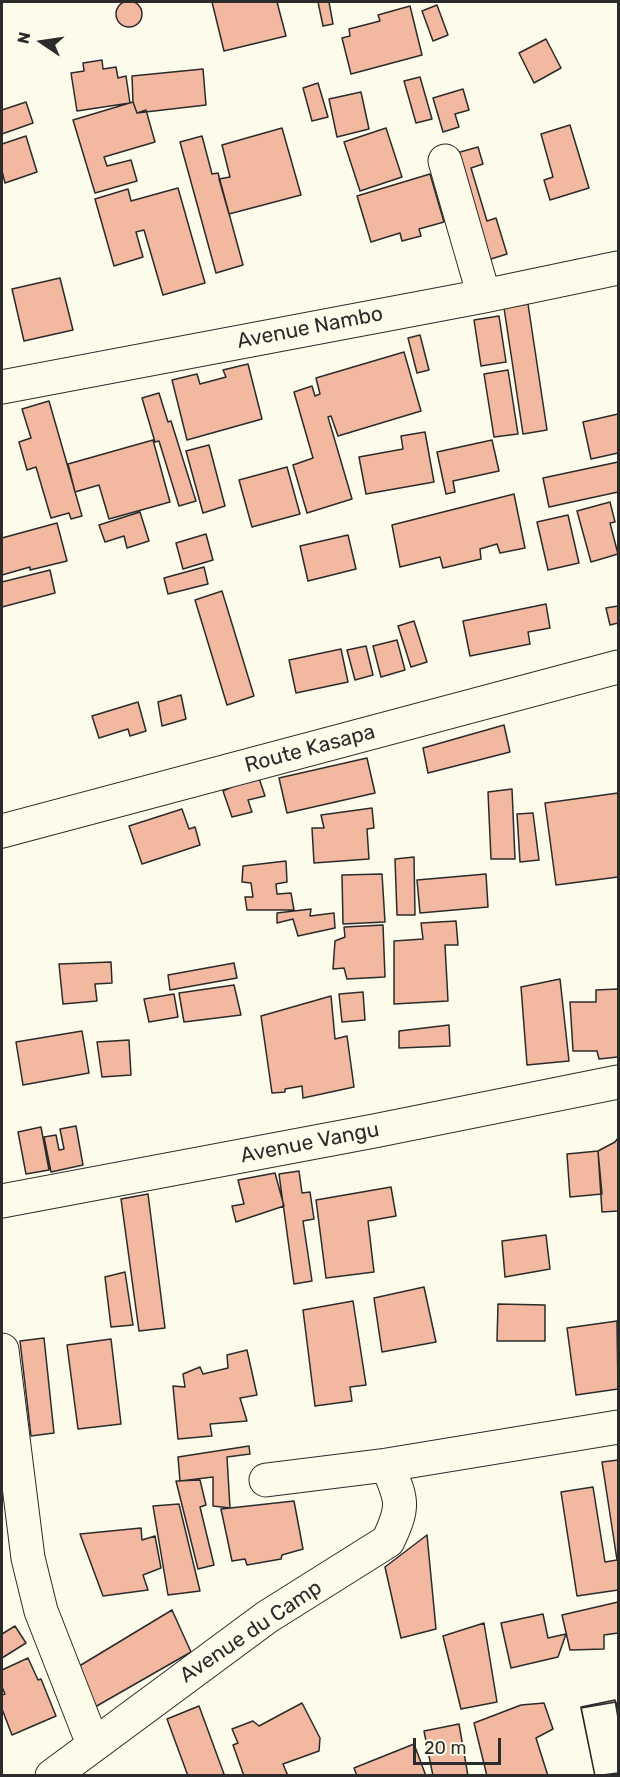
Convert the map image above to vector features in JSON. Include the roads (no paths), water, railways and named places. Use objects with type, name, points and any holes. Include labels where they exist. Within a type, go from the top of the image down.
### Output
[{"type":"street","points":[[445,161],[484,296]]},
{"type":"street","name":"Avenue Nambo","points":[[2,387],[484,296],[618,268]]},
{"type":"street","name":"Route Kasapa","points":[[2,831],[618,667]]},
{"type":"street","name":"Avenue Vangu","points":[[2,1201],[618,1082]]},
{"type":"street","points":[[2,1350],[31,1569],[41,1611],[93,1744]]},
{"type":"street","points":[[266,1480],[387,1465],[618,1426]]},
{"type":"street","name":"Avenue du Camp","points":[[52,1776],[267,1617],[388,1541],[398,1520],[401,1497],[387,1465]]}]
